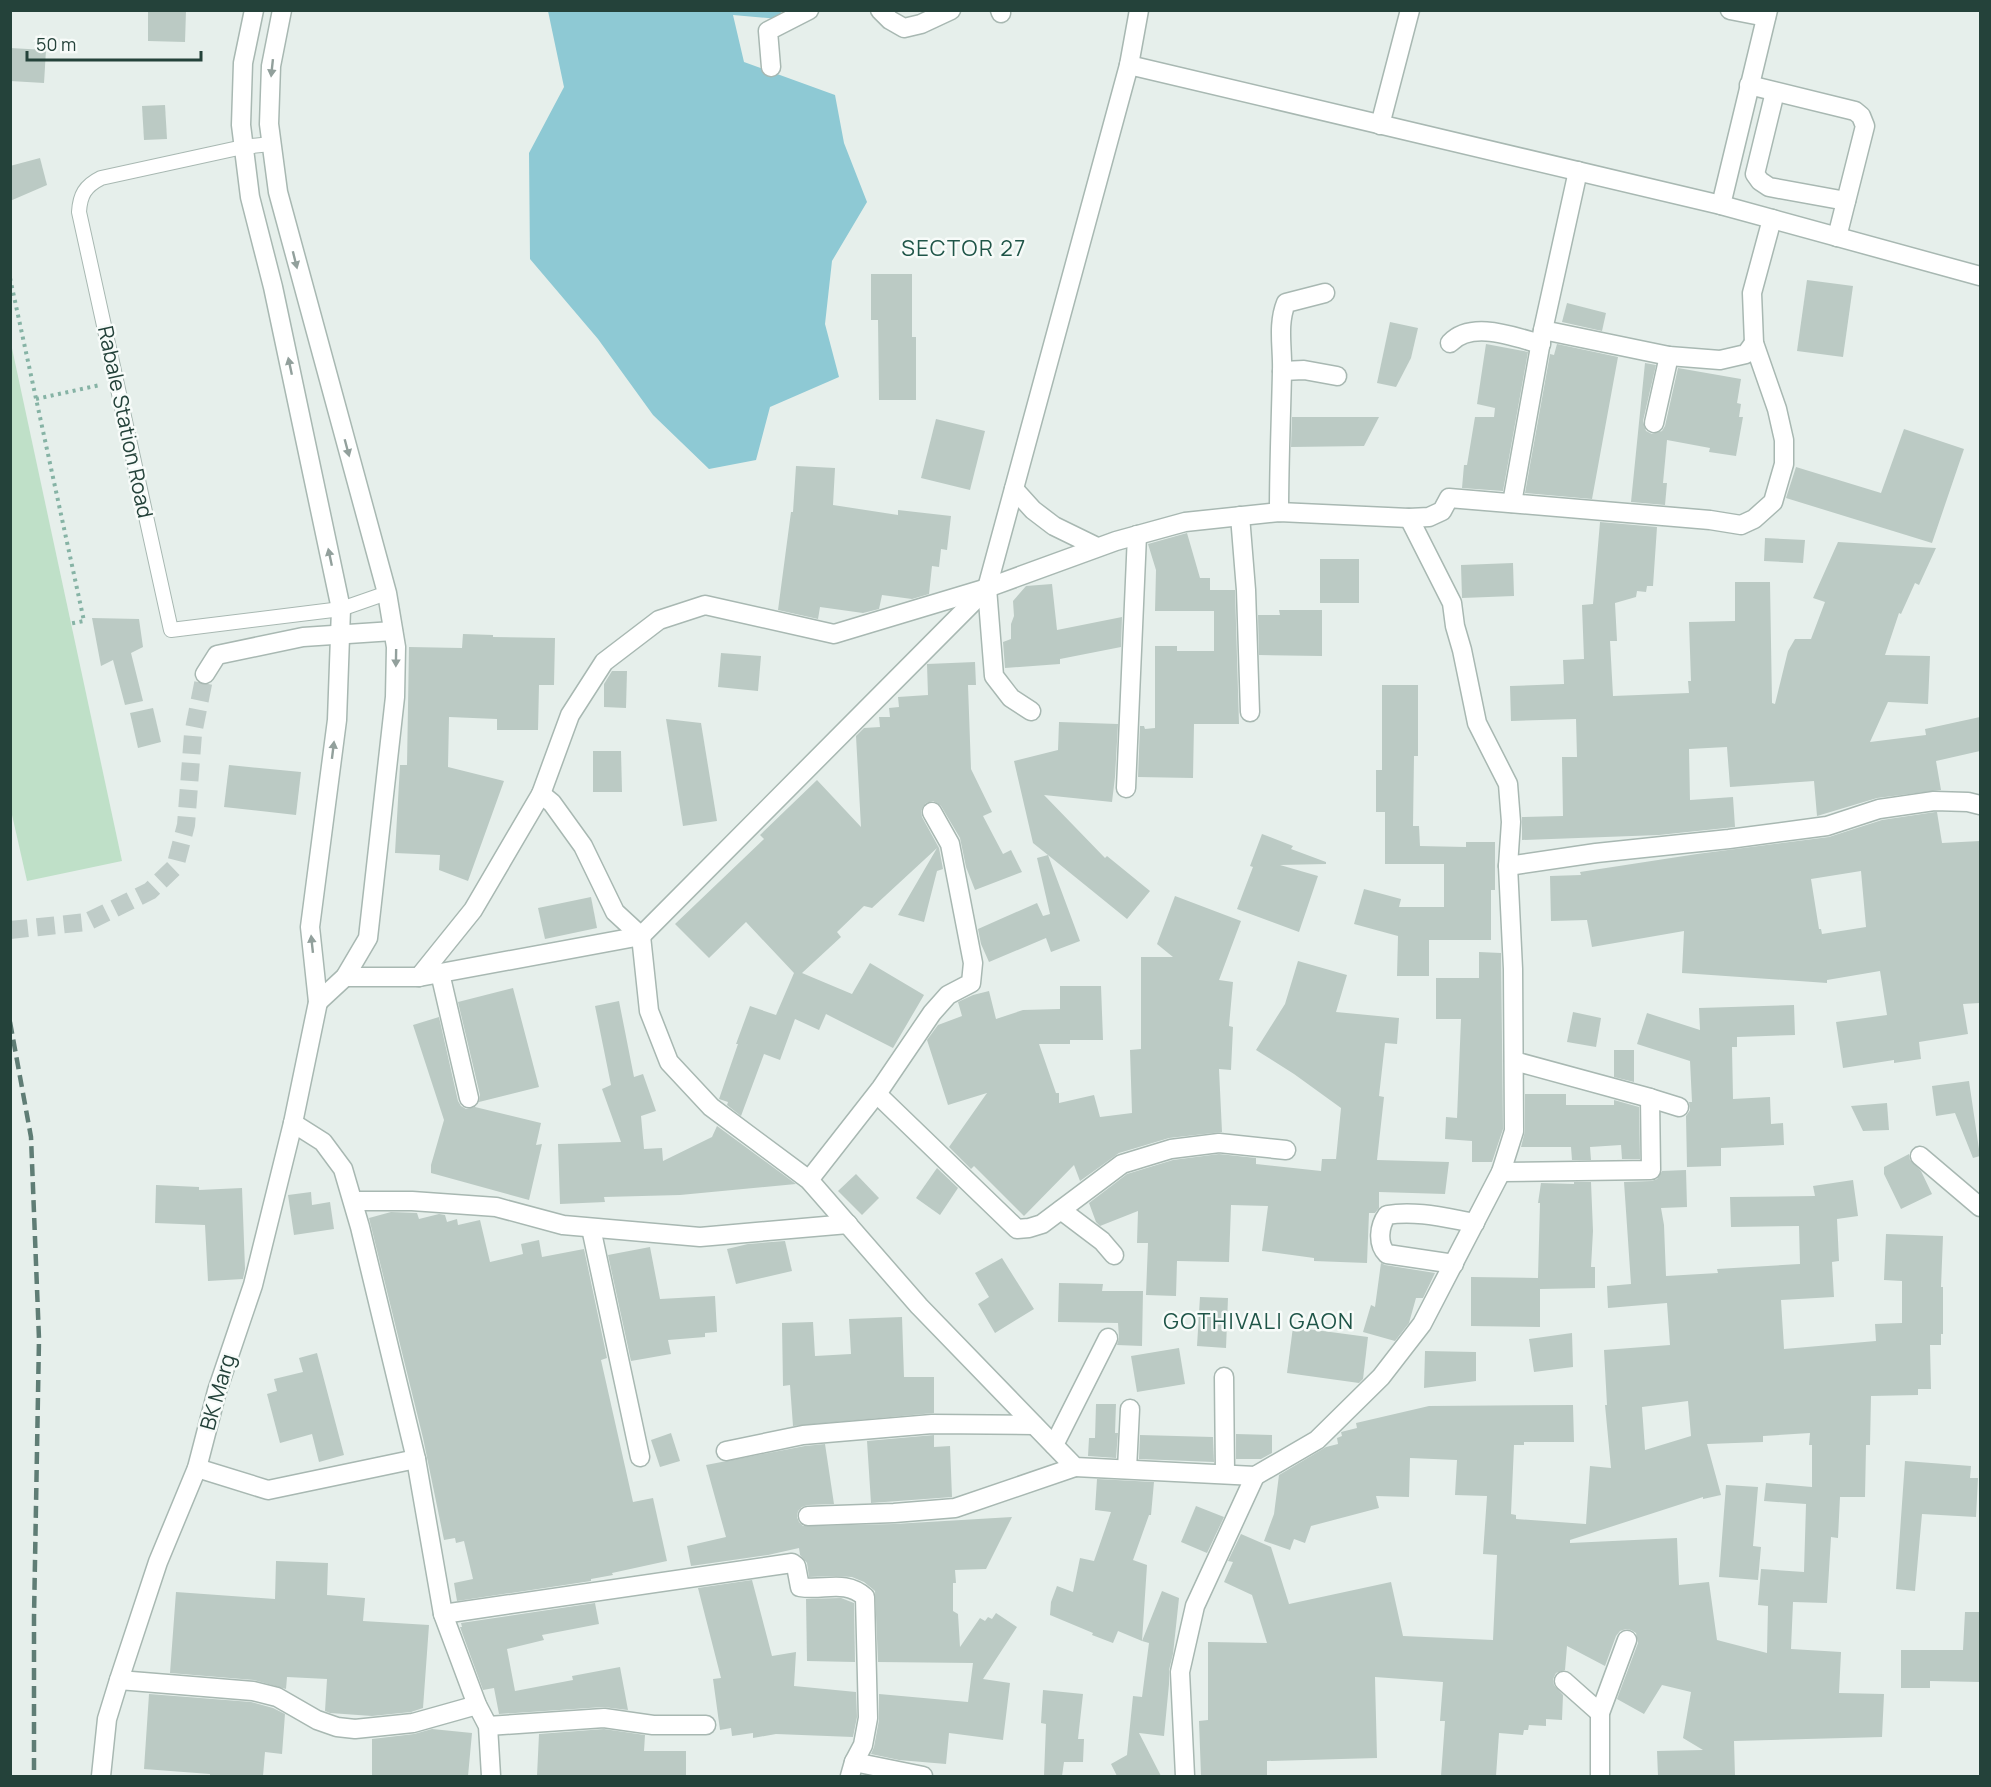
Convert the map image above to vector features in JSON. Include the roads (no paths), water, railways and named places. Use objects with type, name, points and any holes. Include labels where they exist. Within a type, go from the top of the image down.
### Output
[{"type":"street","name":"BK Marg","points":[[101,1776],[107,1719],[119,1680],[158,1562],[197,1468],[217,1391],[253,1285],[318,1002],[310,927],[337,720],[341,609],[273,287],[250,197],[241,125],[243,63],[254,10]]},
{"type":"street","points":[[282,10],[271,66],[268,124],[278,192],[387,593],[396,647],[395,697],[368,938],[345,977],[318,1002]]},
{"type":"street","points":[[771,67],[768,31],[809,10]]},
{"type":"street","points":[[880,10],[890,20],[904,28],[921,24],[951,10]]},
{"type":"street","points":[[1031,711],[1011,698],[993,676],[987,588],[1129,65],[1139,10]]},
{"type":"street","points":[[1380,124],[1410,10]]},
{"type":"street","points":[[1721,205],[1767,14],[1730,10]]},
{"type":"street","points":[[1129,65],[1721,205],[1980,276]]},
{"type":"street","points":[[1749,85],[1855,111],[1863,119],[1865,126],[1837,237]]},
{"type":"street","points":[[1775,92],[1755,174],[1769,187],[1846,201]]},
{"type":"street","points":[[1512,503],[1542,337],[1578,171]]},
{"type":"street","points":[[419,977],[473,910],[541,794],[570,715],[604,662],[659,620],[705,605],[834,633],[987,588],[1097,547],[1137,535],[1185,522],[1279,512],[1429,517],[1442,511],[1449,498],[1710,520],[1741,525],[1754,519],[1773,502],[1784,464],[1784,440],[1777,410],[1754,343],[1752,293],[1772,219]]},
{"type":"street","points":[[1279,512],[1281,315],[1286,303],[1325,293]]},
{"type":"street","points":[[1450,343],[1455,337],[1478,331],[1518,338],[1542,337],[1669,356],[1720,360],[1746,354],[1754,343]]},
{"type":"street","points":[[1654,423],[1669,356]]},
{"type":"street","points":[[1282,371],[1304,370],[1337,375]]},
{"type":"street","points":[[1014,489],[1034,510],[1054,526],[1097,547]]},
{"type":"street","points":[[1240,516],[1246,590],[1250,712]]},
{"type":"street","points":[[808,1516],[955,1508],[1075,1467],[1255,1476],[1317,1440],[1381,1377],[1422,1324],[1501,1172],[1514,1131],[1513,969],[1508,866],[1511,822],[1508,783],[1477,723],[1452,603],[1409,518]]},
{"type":"street","points":[[1126,788],[1137,535]]},
{"type":"street","points":[[345,977],[419,977],[641,936],[987,588]]},
{"type":"street","points":[[205,674],[217,655],[303,637],[393,631]]},
{"type":"street","points":[[541,794],[552,803],[583,846],[615,912],[641,936],[649,1011],[669,1062],[711,1107],[809,1180],[919,1306],[1075,1467]]},
{"type":"street","points":[[1508,866],[1596,853],[1729,840],[1827,826],[1879,809],[1934,801],[1968,802],[1980,805]]},
{"type":"street","points":[[809,1180],[877,1094],[932,1013],[948,995],[971,983],[973,963],[950,844],[932,812]]},
{"type":"street","points":[[440,973],[469,1098]]},
{"type":"street","points":[[1514,1061],[1679,1107]]},
{"type":"street","points":[[877,1094],[1017,1229],[1042,1224],[1122,1164],[1171,1149],[1220,1143],[1286,1149]]},
{"type":"street","points":[[1501,1172],[1651,1170],[1650,1098]]},
{"type":"street","points":[[292,1123],[323,1142],[343,1169],[353,1201],[416,1459],[443,1614],[477,1705],[488,1726],[491,1776]]},
{"type":"street","points":[[1920,1156],[1980,1207]]},
{"type":"street","points":[[353,1201],[412,1201],[496,1207],[563,1225],[700,1237],[848,1224]]},
{"type":"street","points":[[1060,1210],[1102,1241],[1114,1255]]},
{"type":"street","points":[[1454,1264],[1387,1254],[1381,1248],[1383,1221],[1387,1215],[1399,1213],[1475,1223]]},
{"type":"street","points":[[591,1228],[640,1457]]},
{"type":"street","points":[[1054,1445],[1108,1338]]},
{"type":"street","points":[[1224,1377],[1226,1474]]},
{"type":"street","points":[[1127,1469],[1130,1408]]},
{"type":"street","points":[[726,1451],[803,1435],[932,1424],[1034,1425]]},
{"type":"street","points":[[197,1468],[268,1490],[416,1459]]},
{"type":"street","points":[[1185,1776],[1180,1672],[1182,1661],[1195,1606],[1255,1476]]},
{"type":"street","points":[[443,1614],[792,1563],[796,1566],[800,1587],[845,1586],[856,1589],[865,1597],[868,1718],[862,1745],[852,1769],[923,1776]]},
{"type":"street","points":[[1600,1776],[1600,1713],[1627,1640]]},
{"type":"street","points":[[119,1680],[253,1691],[277,1697],[317,1720],[337,1727],[355,1729],[413,1723],[477,1705]]},
{"type":"street","points":[[1564,1681],[1600,1713]]},
{"type":"street","points":[[488,1726],[604,1718],[653,1725],[706,1725]]},
{"type":"lane","name":"Rabale Station Road","points":[[271,144],[243,147],[101,178],[91,183],[84,191],[80,201],[79,212],[171,630],[341,609],[387,593]]},
{"type":"water","points":[[548,11],[781,11],[780,19],[733,15],[744,62],[835,95],[844,143],[867,202],[832,261],[825,324],[839,377],[770,407],[756,460],[709,469],[653,415],[598,339],[530,259],[529,153],[564,87]]},
{"type":"tunnel","points":[[10,930],[87,922],[150,891],[175,867],[186,825],[193,734],[205,674]]},
{"type":"railway","points":[[10,1022],[31,1137],[39,1339],[34,1617],[34,1776]]},
{"type":"district","name":"SECTOR 27","points":[[964,248]]},
{"type":"district","name":"GOTHIVALI GAON","points":[[1259,1321]]}]
